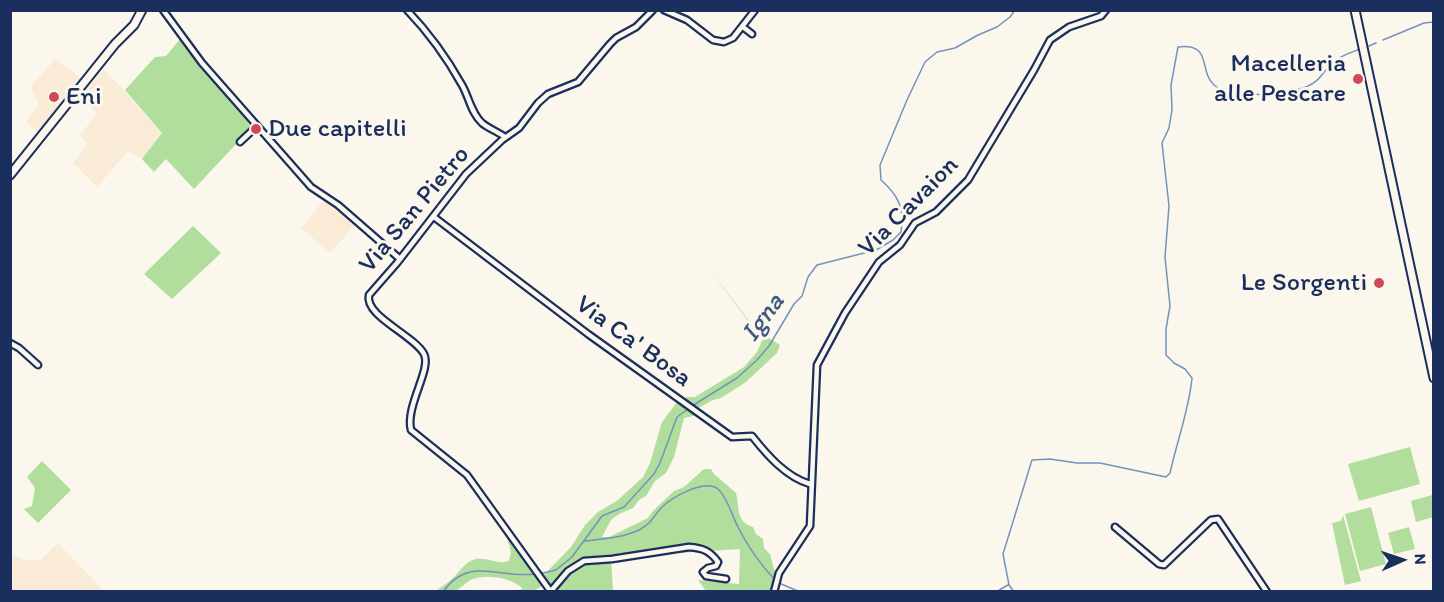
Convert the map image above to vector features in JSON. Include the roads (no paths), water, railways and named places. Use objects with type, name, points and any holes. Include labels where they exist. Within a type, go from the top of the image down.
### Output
[{"type":"main road","points":[[10,175],[115,44],[135,25],[141,10]]},
{"type":"main road","points":[[1355,10],[1433,375]]},
{"type":"street","points":[[163,10],[202,63],[311,187],[338,205],[400,259]]},
{"type":"street","points":[[407,10],[423,27],[447,60],[482,123],[505,137]]},
{"type":"street","name":"Via San Pietro","points":[[653,10],[636,27],[616,38],[579,81],[548,94],[519,128],[505,137],[466,174],[368,299],[373,310],[414,342],[426,357],[426,368],[412,408],[411,430],[467,475],[551,591],[568,571],[584,561],[689,547],[701,548],[713,554],[718,562],[716,566],[703,572],[706,576],[726,579]]},
{"type":"street","points":[[664,10],[687,20],[718,42],[733,38],[755,10]]},
{"type":"street","name":"Via Cavaion","points":[[810,484],[817,365],[845,313],[874,267],[904,241],[915,223],[936,212],[968,180],[1050,40],[1069,27],[1101,16],[1106,10]]},
{"type":"street","points":[[743,27],[752,34]]},
{"type":"street","points":[[240,142],[256,127]]},
{"type":"street","name":"Via Ca' Bosa","points":[[434,217],[588,334],[692,409],[732,437],[752,436],[768,457],[797,480],[810,484]]},
{"type":"street","points":[[10,344],[19,348],[38,365]]},
{"type":"street","points":[[774,591],[777,581],[810,526],[812,506],[810,484]]},
{"type":"street","points":[[1115,527],[1159,564],[1164,565],[1211,520],[1218,519],[1267,591]]},
{"type":"waterway","name":"Igna","points":[[692,406],[737,378],[757,360],[769,346],[794,304],[802,296],[808,277],[817,265],[876,250],[893,240],[901,232],[901,209],[892,191],[881,180],[880,165],[925,62],[937,52],[955,48],[997,27],[1015,10]]},
{"type":"waterway","points":[[1383,40],[1424,23],[1434,22]]},
{"type":"waterway","points":[[1369,46],[1376,43]]},
{"type":"waterway","points":[[1014,592],[1009,585],[1003,554],[1032,460],[1100,463],[1166,477],[1170,473],[1186,414],[1192,378],[1185,369],[1166,355],[1166,329],[1170,306],[1165,257],[1169,206],[1162,143],[1169,128],[1172,110],[1171,85],[1178,47],[1189,47],[1201,53],[1209,79],[1214,85],[1222,90],[1243,94],[1281,93],[1306,87],[1318,79],[1338,59],[1360,49]]},
{"type":"waterway","name":"Igna","points":[[539,574],[556,570],[572,557],[602,516],[624,507],[654,474],[677,417],[688,409]]},
{"type":"waterway","points":[[585,541],[633,533],[649,523],[661,508],[680,494],[698,487],[713,487],[722,494],[746,541],[775,580]]},
{"type":"waterway","name":"Igna","points":[[443,592],[463,574],[474,571],[535,574]]},
{"type":"waterway","points":[[779,583],[800,592]]},
{"type":"waterway","points":[[996,592],[1008,585]]},
{"type":"place","name":"Macelleria alle Pescare","points":[[1358,79]]},
{"type":"place","name":"Eni","points":[[54,97]]},
{"type":"place","name":"Due capitelli","points":[[256,129]]},
{"type":"place","name":"Le Sorgenti","points":[[1379,283]]}]
